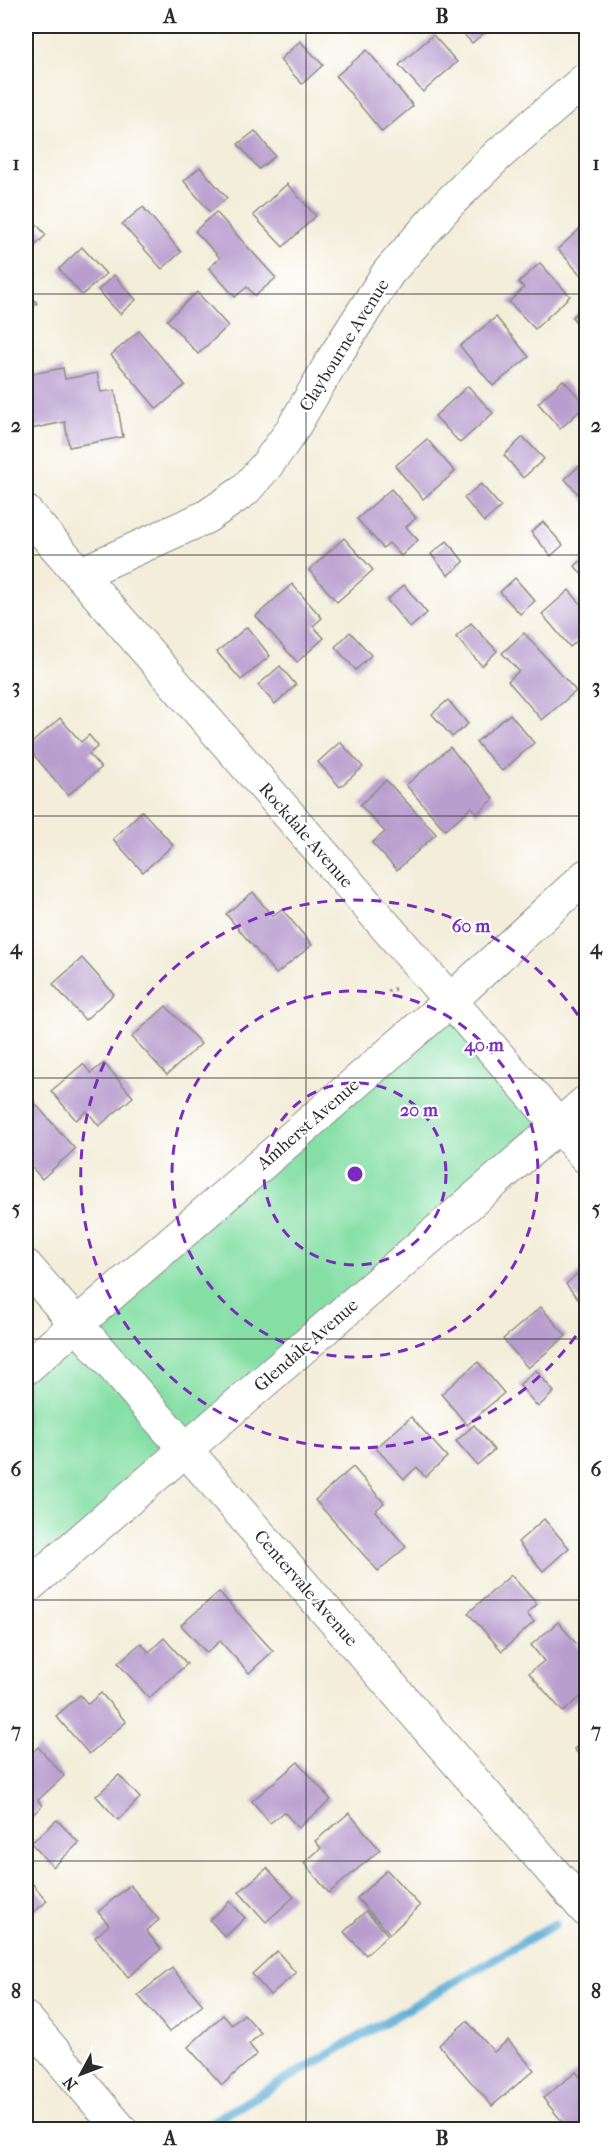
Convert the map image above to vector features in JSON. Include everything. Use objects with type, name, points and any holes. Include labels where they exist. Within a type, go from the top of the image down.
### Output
[{"type":"street","name":"Claybourne Avenue","points":[[80,574],[206,517],[244,491],[290,433],[388,273],[449,203],[498,154],[586,79]]},
{"type":"street","name":"Rockdale Avenue","points":[[26,512],[559,1123],[586,1157]]},
{"type":"street","name":"Amherst Avenue","points":[[26,1368],[451,1000],[586,876]]},
{"type":"street","name":"Glendale Avenue","points":[[26,1588],[559,1123],[586,1102]]},
{"type":"street","name":"Centervale Avenue","points":[[26,1266],[586,1910]]},
{"type":"street","points":[[26,2019],[121,2130]]},
{"type":"green space","points":[[451,1000],[559,1123],[26,1588],[26,1368]]},
{"type":"building","points":[[456,26],[492,26],[472,43]]},
{"type":"building","points":[[433,35],[457,62],[423,92],[399,65]]},
{"type":"building","points":[[300,41],[323,65],[302,84],[280,60]]},
{"type":"building","points":[[367,50],[413,106],[382,132],[336,76]]},
{"type":"building","points":[[255,131],[275,156],[259,169],[238,144]]},
{"type":"building","points":[[200,167],[227,198],[210,212],[184,181]]},
{"type":"building","points":[[287,184],[316,216],[283,247],[253,215]]},
{"type":"building","points":[[143,207],[181,252],[162,269],[122,224]]},
{"type":"building","points":[[216,212],[276,278],[255,296],[247,287],[235,297],[209,268],[220,258],[195,231]]},
{"type":"building","points":[[32,219],[46,235],[26,254],[26,224]]},
{"type":"building","points":[[586,223],[586,281],[558,249]]},
{"type":"building","points":[[82,247],[106,274],[82,295],[59,269]]},
{"type":"building","points":[[540,263],[570,296],[535,329],[509,302],[524,288],[519,282]]},
{"type":"building","points":[[114,275],[136,300],[120,314],[98,290]]},
{"type":"building","points":[[26,290],[37,303],[26,314]]},
{"type":"building","points":[[197,292],[228,326],[198,354],[167,320]]},
{"type":"building","points":[[586,305],[586,335],[572,317]]},
{"type":"building","points":[[496,317],[529,357],[493,386],[460,346]]},
{"type":"building","points":[[139,331],[185,385],[157,409],[111,355]]},
{"type":"building","points":[[63,368],[65,379],[97,373],[101,392],[115,390],[123,437],[69,447],[65,422],[26,430],[26,375]]},
{"type":"building","points":[[563,380],[586,405],[560,429],[538,403]]},
{"type":"building","points":[[468,386],[493,413],[460,443],[435,416]]},
{"type":"building","points":[[523,437],[544,459],[523,478],[504,455]]},
{"type":"building","points":[[427,439],[455,472],[423,499],[395,466]]},
{"type":"building","points":[[579,466],[586,474],[586,503],[565,479]]},
{"type":"building","points":[[481,484],[501,507],[484,522],[464,498]]},
{"type":"building","points":[[391,489],[416,518],[406,527],[418,540],[401,556],[389,543],[383,548],[357,519]]},
{"type":"building","points":[[543,522],[563,545],[551,556],[531,532]]},
{"type":"building","points":[[344,538],[373,570],[337,602],[309,570]]},
{"type":"building","points":[[447,541],[464,562],[448,575],[431,554]]},
{"type":"building","points":[[586,556],[586,580],[575,566]]},
{"type":"building","points":[[515,578],[535,601],[520,614],[500,592]]},
{"type":"building","points":[[292,584],[322,618],[313,626],[324,638],[297,662],[256,616]]},
{"type":"building","points":[[404,585],[427,613],[410,628],[387,600]]},
{"type":"building","points":[[569,590],[586,610],[586,633],[570,647],[542,614]]},
{"type":"building","points":[[471,623],[497,651],[482,666],[456,637]]},
{"type":"building","points":[[247,627],[270,656],[241,680],[217,652]]},
{"type":"building","points":[[350,632],[371,655],[356,670],[335,647]]},
{"type":"building","points":[[524,633],[576,691],[542,720],[508,681],[519,671],[502,653]]},
{"type":"building","points":[[280,666],[296,685],[275,704],[258,685]]},
{"type":"building","points":[[448,700],[468,724],[452,737],[432,714]]},
{"type":"building","points":[[510,714],[534,743],[502,771],[476,742]]},
{"type":"building","points":[[60,718],[81,742],[89,735],[98,746],[89,754],[101,768],[68,795],[27,747]]},
{"type":"building","points":[[340,742],[363,767],[340,787],[318,762]]},
{"type":"building","points":[[450,747],[494,799],[477,814],[472,807],[445,830],[406,785]]},
{"type":"building","points":[[386,780],[436,834],[397,870],[372,843],[385,832],[360,805]]},
{"type":"building","points":[[142,811],[173,845],[143,872],[113,839]]},
{"type":"building","points":[[253,892],[272,916],[282,909],[312,945],[276,974],[226,914]]},
{"type":"building","points":[[82,958],[114,994],[85,1020],[53,984]]},
{"type":"building","points":[[166,1006],[201,1044],[167,1075],[132,1037]]},
{"type":"building","points":[[104,1063],[133,1097],[99,1126],[87,1111],[76,1120],[51,1091],[83,1064],[91,1073]]},
{"type":"building","points":[[26,1093],[75,1149],[42,1179],[26,1161],[26,1153],[31,1148],[26,1141]]},
{"type":"building","points":[[586,1266],[586,1309],[566,1284]]},
{"type":"building","points":[[541,1307],[566,1336],[528,1368],[503,1339]]},
{"type":"building","points":[[478,1362],[504,1393],[467,1425],[441,1394]]},
{"type":"building","points":[[536,1370],[554,1392],[538,1407],[519,1385]]},
{"type":"building","points":[[411,1417],[447,1457],[425,1477],[417,1467],[404,1479],[376,1448]]},
{"type":"building","points":[[474,1425],[494,1450],[477,1465],[456,1441]]},
{"type":"building","points":[[353,1467],[384,1503],[375,1511],[406,1547],[378,1571],[315,1500]]},
{"type":"building","points":[[544,1519],[569,1548],[543,1571],[518,1542]]},
{"type":"building","points":[[511,1575],[537,1604],[527,1614],[534,1622],[502,1651],[468,1613]]},
{"type":"building","points":[[219,1592],[273,1651],[249,1673],[220,1641],[207,1653],[181,1625]]},
{"type":"building","points":[[558,1622],[586,1655],[586,1660],[581,1665],[586,1671],[586,1692],[563,1712],[529,1673],[544,1661],[531,1645]]},
{"type":"building","points":[[164,1638],[187,1664],[149,1698],[118,1663],[141,1643],[149,1652]]},
{"type":"building","points":[[101,1693],[126,1722],[89,1754],[56,1716],[80,1695],[88,1704]]},
{"type":"building","points":[[586,1738],[586,1763],[574,1749]]},
{"type":"building","points":[[38,1747],[64,1776],[38,1800],[42,1806],[30,1817],[26,1811],[26,1759]]},
{"type":"building","points":[[298,1762],[331,1800],[298,1828],[284,1812],[270,1823],[252,1801]]},
{"type":"building","points":[[119,1775],[140,1798],[118,1820],[96,1796]]},
{"type":"building","points":[[349,1813],[380,1850],[329,1893],[304,1863],[321,1848],[315,1841]]},
{"type":"building","points":[[57,1820],[79,1843],[53,1867],[31,1843]]},
{"type":"building","points":[[267,1868],[294,1897],[266,1922],[239,1892]]},
{"type":"building","points":[[387,1870],[420,1906],[390,1934],[357,1898]]},
{"type":"building","points":[[26,1876],[47,1901],[26,1919]]},
{"type":"building","points":[[130,1885],[159,1920],[146,1931],[161,1949],[128,1977],[95,1937],[109,1925],[98,1912]]},
{"type":"building","points":[[230,1901],[245,1918],[225,1937],[210,1920]]},
{"type":"building","points":[[366,1911],[388,1935],[366,1955],[344,1932]]},
{"type":"building","points":[[277,1951],[296,1973],[270,1995],[252,1974]]},
{"type":"building","points":[[172,1968],[203,2005],[169,2032],[138,1995]]},
{"type":"building","points":[[244,2014],[261,2033],[249,2044],[257,2054],[222,2085],[188,2047],[223,2015],[232,2025]]},
{"type":"building","points":[[467,2021],[494,2052],[508,2040],[534,2070],[492,2106],[439,2045]]},
{"type":"building","points":[[576,2072],[586,2084],[586,2130],[569,2130],[543,2098]]},
{"type":"waterway","points":[[198,2130],[555,1924]]}]
